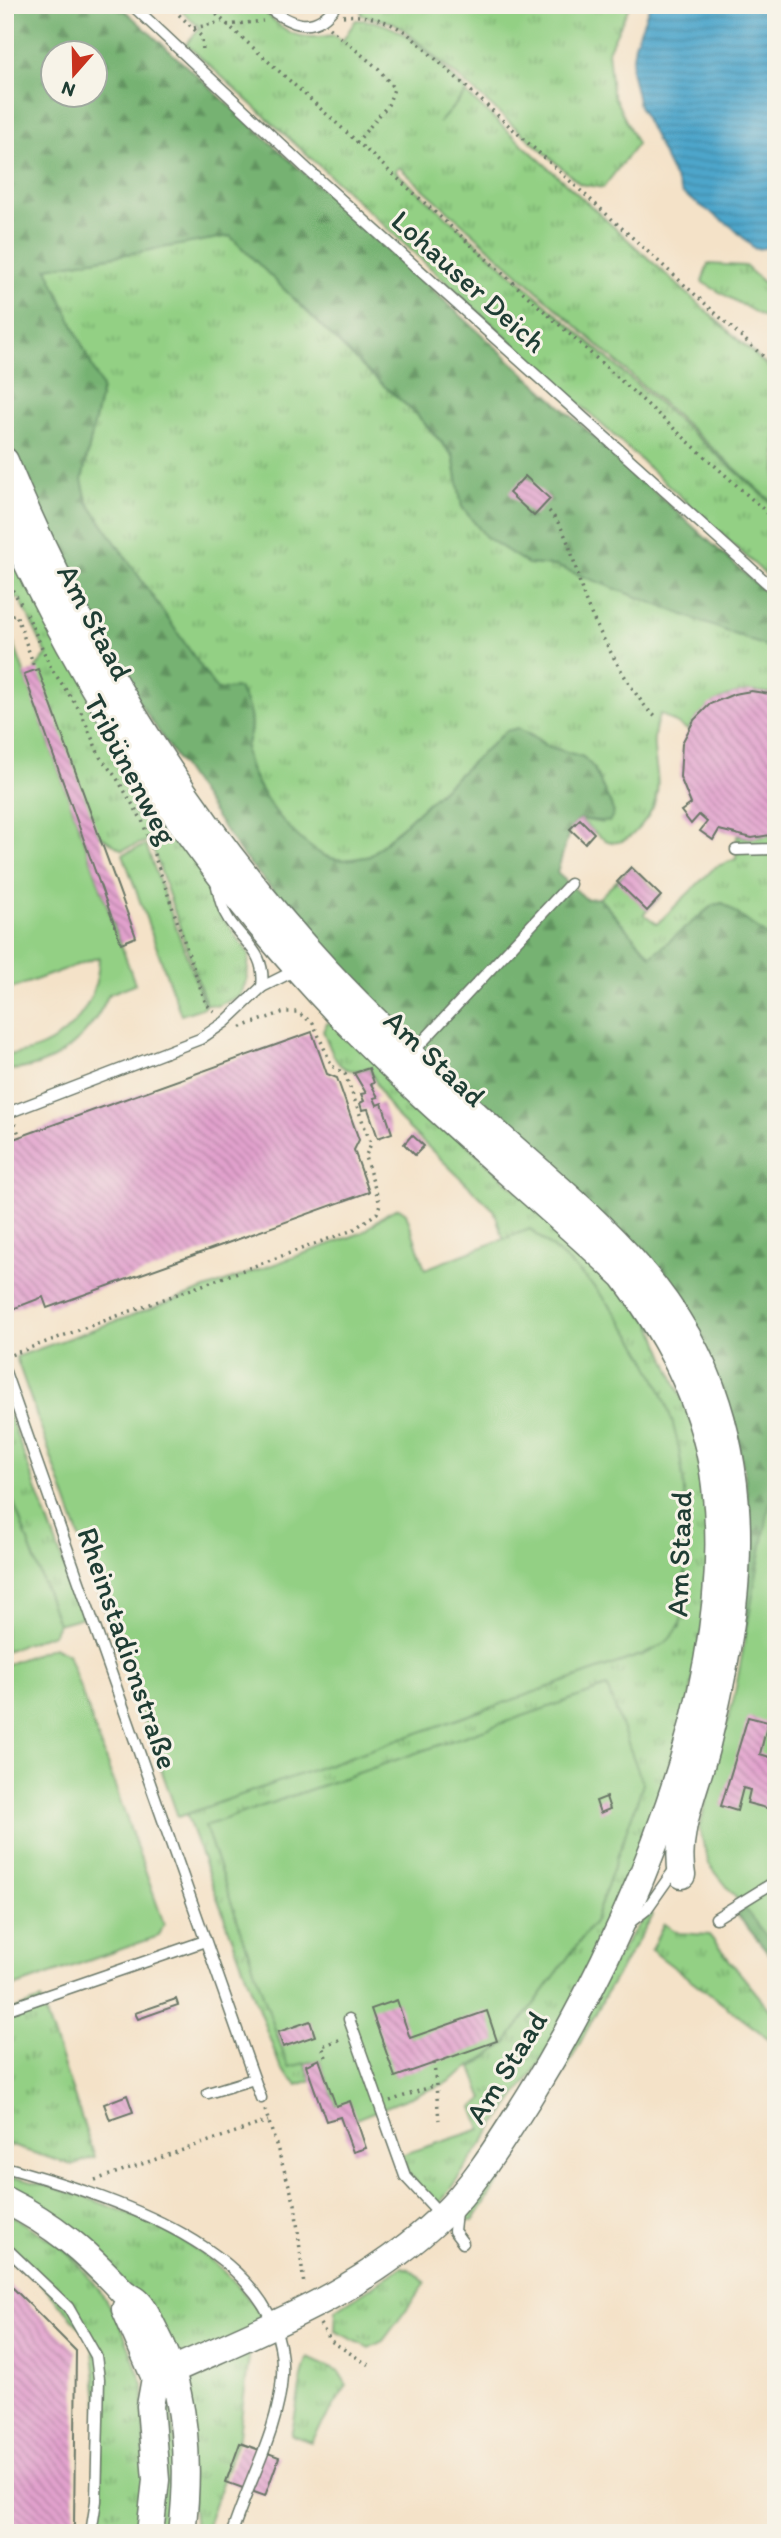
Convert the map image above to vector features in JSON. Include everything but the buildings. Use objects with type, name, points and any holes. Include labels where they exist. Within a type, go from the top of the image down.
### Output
[{"type":"street","name":"Am Staad","points":[[5,461],[69,603],[108,675],[166,769],[235,864],[327,971],[411,1054],[632,1257],[676,1314],[716,1398],[738,1496],[737,1575],[718,1699],[671,1831],[602,1970],[551,2062],[450,2207],[374,2271],[273,2327],[164,2374]]},
{"type":"street","name":"Am Staad","points":[[5,516],[83,672],[144,772],[214,869],[298,969],[414,1086],[623,1276],[649,1310],[683,1372],[705,1435],[713,1472],[718,1518],[718,1570],[714,1609],[671,1831],[681,1869]]},
{"type":"street","points":[[5,2200],[76,2244],[95,2259],[124,2293],[139,2302],[160,2339],[164,2374],[186,2470],[182,2533]]},
{"type":"street","points":[[124,2293],[125,2311],[164,2374]]},
{"type":"street","points":[[160,2339],[199,2358]]},
{"type":"street","points":[[150,2533],[156,2480],[150,2406],[164,2374]]},
{"type":"lane","name":"Lohauser Deich","points":[[132,5],[307,169],[776,591]]},
{"type":"lane","points":[[264,5],[285,19],[307,25],[324,20],[336,5]]},
{"type":"lane","points":[[736,850],[776,849]]},
{"type":"lane","points":[[214,869],[222,906],[259,958],[264,971],[262,987]]},
{"type":"lane","points":[[411,1054],[570,884]]},
{"type":"lane","points":[[5,1114],[170,1053],[200,1039],[225,1022],[262,987],[298,969]]},
{"type":"lane","name":"Rheinstadionstraße","points":[[5,1372],[261,2098]]},
{"type":"lane","points":[[621,1929],[646,1910],[681,1869]]},
{"type":"lane","points":[[716,1918],[776,1881]]},
{"type":"lane","points":[[5,2010],[205,1941]]},
{"type":"lane","points":[[349,2019],[405,2176],[450,2207],[454,2231],[463,2243]]},
{"type":"lane","points":[[208,2094],[254,2079]]},
{"type":"lane","points":[[5,2168],[87,2193],[164,2223],[212,2251],[239,2275],[273,2327],[282,2374],[279,2396],[274,2420],[232,2533]]},
{"type":"lane","points":[[5,2247],[68,2307],[96,2356],[99,2379],[96,2501],[91,2533]]},
{"type":"path","points":[[169,5],[202,37],[204,49],[200,68]]},
{"type":"path","points":[[206,5],[776,522]]},
{"type":"path","points":[[324,20],[371,17],[393,24],[407,33],[776,368]]},
{"type":"path","points":[[194,28],[285,19]]},
{"type":"path","points":[[324,20],[379,69],[394,89],[388,105],[356,143]]},
{"type":"path","points":[[549,511],[562,525],[586,603],[643,705],[657,718]]},
{"type":"path","name":"Tribünenweg","points":[[5,578],[24,609],[51,668],[81,712],[100,757],[116,777],[142,820],[206,1004],[225,1022]]},
{"type":"path","points":[[5,617],[16,614],[34,666]]},
{"type":"path","points":[[5,1357],[353,1230],[377,1213],[380,1204],[365,1157],[371,1144],[345,1073],[332,1066],[313,1023],[297,1013],[284,1012],[240,1028],[225,1022]]},
{"type":"path","points":[[326,2057],[322,2046],[354,2035]]},
{"type":"path","points":[[434,2063],[439,2120]]},
{"type":"path","points":[[378,2104],[436,2085]]},
{"type":"path","points":[[261,2098],[295,2204],[305,2298],[331,2340],[370,2366]]},
{"type":"path","points":[[87,2193],[95,2180],[268,2121]]},
{"type":"green space","points":[[5,5],[119,5],[776,602],[776,634],[770,648],[556,566],[528,564],[486,537],[462,507],[453,455],[416,414],[365,369],[230,236],[47,268],[102,388],[82,480],[87,501],[217,690],[238,688],[250,715],[251,726],[246,752],[250,768],[265,797],[299,837],[323,855],[334,859],[370,856],[506,731],[518,728],[547,746],[583,757],[593,767],[614,813],[609,822],[580,819],[570,829],[557,873],[586,899],[599,898],[651,956],[713,905],[723,903],[767,936],[776,938],[776,1619],[744,1647],[751,1529],[745,1477],[732,1415],[242,855],[113,664],[5,431]]},
{"type":"green space","points":[[175,5],[257,5],[283,28],[299,36],[334,35],[342,41],[356,20],[373,21],[404,34],[467,91],[439,123],[466,93],[776,374],[776,505],[399,167],[395,171],[776,507],[776,584],[186,44],[200,28]]},
{"type":"green space","points":[[362,5],[630,5],[608,51],[612,92],[637,144],[603,188],[580,184],[408,33],[394,23],[361,15]]},
{"type":"green space","points":[[230,236],[365,369],[416,414],[453,456],[462,507],[486,537],[528,564],[556,566],[770,647],[776,634],[776,695],[750,692],[726,697],[705,710],[688,730],[660,714],[654,746],[658,788],[655,802],[647,817],[625,840],[605,840],[580,819],[602,823],[611,805],[593,767],[583,757],[547,746],[531,734],[506,731],[370,856],[340,860],[323,855],[286,825],[265,797],[256,782],[246,754],[251,721],[238,688],[217,691],[87,501],[82,480],[102,388],[46,268]]},
{"type":"green space","points":[[708,264],[745,266],[776,294],[776,324],[702,282]]},
{"type":"green space","points":[[5,532],[208,870],[219,911],[249,954],[247,979],[240,996],[217,1006],[206,1004],[150,840],[122,850],[96,833],[35,669],[47,655],[20,599],[5,595]]},
{"type":"green space","points":[[10,633],[135,984],[109,994],[92,1024],[69,1048],[40,1064],[5,1070],[5,1055],[43,1046],[72,1025],[92,995],[99,957],[5,991],[5,635]]},
{"type":"green space","points":[[776,834],[776,938],[767,937],[723,903],[713,905],[651,956],[599,898],[631,867],[661,896],[644,914],[657,924],[715,867],[736,859],[737,836],[752,838]]},
{"type":"green space","points":[[146,845],[205,1007],[181,1015],[123,854]]},
{"type":"green space","points":[[327,1023],[338,1024],[576,1246],[651,1323],[702,1447],[713,1568],[687,1712],[615,1927],[543,2058],[438,2206],[408,2173],[401,2155],[481,2129],[473,2107],[484,2099],[472,2068],[505,2044],[595,1920],[642,1784],[607,1687],[205,1826],[289,2067],[304,2062],[312,2080],[297,2085],[281,2069],[186,1814],[649,1652],[680,1627],[685,1533],[683,1489],[676,1446],[665,1405],[648,1365],[625,1326],[587,1279],[531,1230],[504,1240],[494,1210],[397,1117],[383,1097],[369,1068],[350,1070],[338,1063],[323,1031]]},
{"type":"green space","points":[[399,1208],[406,1213],[425,1269],[530,1229],[587,1279],[621,1320],[655,1378],[672,1419],[677,1440],[684,1487],[685,1520],[685,1595],[682,1618],[671,1637],[649,1652],[178,1817],[16,1357],[361,1233]]},
{"type":"green space","points":[[5,1403],[83,1617],[58,1624],[5,1479]]},
{"type":"green space","points":[[776,1471],[776,1948],[709,1864],[699,1828],[734,1698]]},
{"type":"green space","points":[[5,1479],[58,1624],[53,1634],[5,1651]]},
{"type":"green space","points":[[53,1647],[68,1654],[164,1924],[159,1936],[5,1990],[5,1665]]},
{"type":"green space","points":[[607,1687],[643,1784],[595,1920],[505,2044],[446,2083],[356,2119],[336,2106],[319,2060],[288,2067],[205,1826]]},
{"type":"green space","points":[[758,1897],[776,1914],[776,1962],[734,1911]]},
{"type":"green space","points":[[649,1912],[653,1915],[608,1990],[538,2122],[473,2221],[465,2221],[465,2210],[628,1939]]},
{"type":"green space","points":[[664,1924],[679,1933],[709,1935],[776,2017],[776,2044],[651,1950]]},
{"type":"green space","points":[[41,2000],[95,2157],[72,2165],[5,2144],[5,2013]]},
{"type":"green space","points":[[5,2175],[87,2198],[166,2231],[220,2268],[266,2321],[250,2349],[239,2435],[204,2533],[195,2533],[187,2425],[191,2382],[197,2364],[172,2352],[5,2190]]},
{"type":"green space","points":[[5,2211],[62,2247],[96,2285],[120,2323],[143,2385],[146,2533],[96,2533],[102,2502],[100,2425],[92,2340],[5,2244]]},
{"type":"green space","points":[[402,2267],[409,2269],[426,2283],[383,2341],[369,2348],[335,2331],[336,2310]]},
{"type":"green space","points":[[308,2358],[339,2372],[347,2385],[311,2442],[291,2435]]},
{"type":"green space","points":[[169,2393],[175,2438],[175,2533],[155,2533],[156,2396]]},
{"type":"water","points":[[650,5],[776,5],[776,247],[755,249],[732,227],[682,193],[639,106],[631,70],[635,44]]}]
